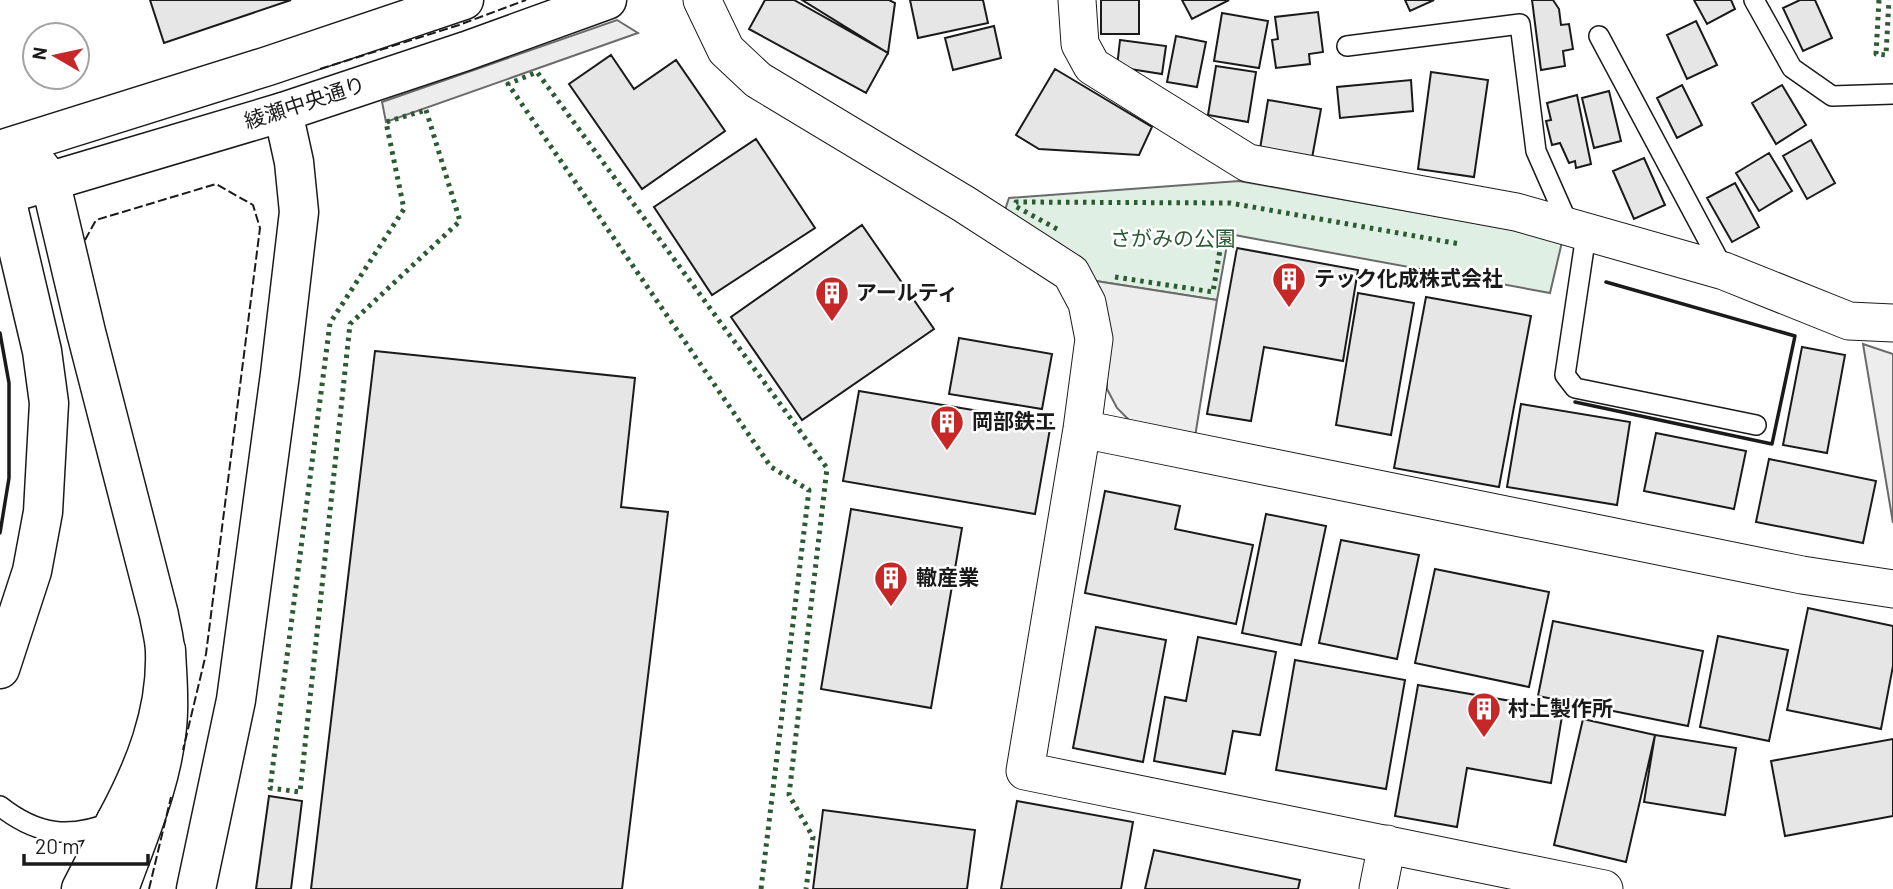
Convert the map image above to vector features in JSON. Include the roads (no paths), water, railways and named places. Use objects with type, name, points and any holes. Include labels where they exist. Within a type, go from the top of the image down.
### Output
[{"type":"main road","name":"綾瀬中央通り","points":[[2,195],[283,112],[466,51],[607,0]]},
{"type":"main road","points":[[11,147],[256,70],[455,2]]},
{"type":"main road","points":[[197,889],[236,700],[297,226],[298,187],[283,112]]},
{"type":"main road","points":[[11,147],[50,180],[166,650],[167,726],[161,765],[119,889]]},
{"type":"main road","points":[[0,669],[32,570],[43,512],[49,403],[42,351],[2,195],[11,147]]},
{"type":"main road","points":[[81,889],[146,758],[163,690],[166,650]]},
{"type":"street","points":[[702,0],[726,50],[758,80],[964,204],[1071,273],[1087,303],[1094,339],[1082,429],[1025,771],[1604,889]]},
{"type":"street","points":[[1077,0],[1080,44],[1092,66],[1248,163],[1516,212],[1724,271],[1849,321],[1893,323]]},
{"type":"street","points":[[1082,429],[1802,575],[1893,589]]},
{"type":"street","points":[[1378,889],[1387,844]]},
{"type":"lane","points":[[1754,0],[1793,68],[1832,96],[1893,94]]},
{"type":"lane","points":[[1348,46],[1520,24],[1536,151],[1580,230],[1584,248],[1565,375],[1575,388],[1756,425]]},
{"type":"lane","points":[[1599,36],[1724,271]]},
{"type":"lane","points":[[0,806],[19,821],[41,830],[66,833],[93,830],[116,821]]},
{"type":"place","name":"テック化成株式会社","points":[[1289,309]]},
{"type":"place","name":"アールティ","points":[[832,323]]},
{"type":"place","name":"岡部鉄工","points":[[947,452]]},
{"type":"place","name":"轍産業","points":[[891,608]]},
{"type":"place","name":"村上製作所","points":[[1484,739]]},
{"type":"park label","name":"さがみの公園","points":[[1173,239]]}]
